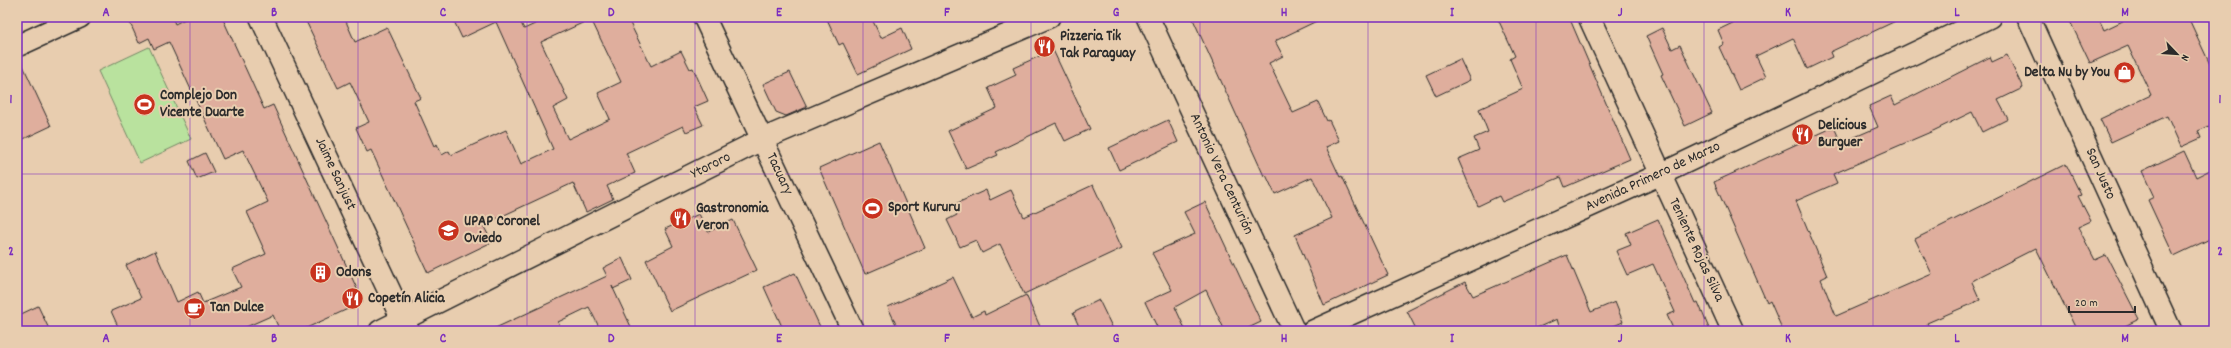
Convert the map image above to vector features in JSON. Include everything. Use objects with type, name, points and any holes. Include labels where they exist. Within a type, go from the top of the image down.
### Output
[{"type":"main road","name":"Jaime Sanjust","points":[[261,17],[406,326]]},
{"type":"street","points":[[17,46],[80,17]]},
{"type":"street","name":"Tacuary","points":[[704,17],[853,331]]},
{"type":"street","name":"Ytororo","points":[[380,331],[406,326],[763,139],[1049,17]]},
{"type":"street","name":"Antonio Vera Centurión","points":[[1148,17],[1294,331]]},
{"type":"street","name":"Teniente Rojas Silva","points":[[1589,17],[1733,331]]},
{"type":"street","name":"Avenida Primero de Marzo","points":[[1313,331],[1661,174],[1990,17]]},
{"type":"street","name":"San Justo","points":[[2028,17],[2171,331]]},
{"type":"green space","name":"Complejo Don Vicente Duarte","points":[[149,47],[191,139],[140,163],[98,71]]},
{"type":"building","points":[[142,17],[172,17],[175,24],[189,17],[222,17],[264,109],[273,105],[363,302],[300,331],[280,331],[273,315],[237,331],[120,331],[111,311],[141,298],[126,265],[155,251],[177,302],[198,292],[203,303],[241,287],[232,269],[266,254],[247,212],[268,202],[243,150],[223,159],[169,42],[154,49],[149,38],[139,43],[130,23]]},
{"type":"building","points":[[304,17],[344,17],[355,42],[387,27],[421,98],[414,101],[434,146],[437,144],[442,155],[449,151],[451,155],[506,130],[521,164],[553,149],[496,22],[462,38],[452,17],[518,17],[524,29],[550,17],[627,17],[651,66],[681,51],[690,69],[693,68],[708,101],[694,107],[703,125],[686,132],[683,126],[626,153],[635,173],[607,186],[613,199],[586,212],[573,183],[483,225],[492,242],[428,273],[371,150],[367,152],[356,128],[369,122],[350,82],[338,88]],"holes":[[[591,19],[621,82],[598,93],[610,119],[568,139],[553,108],[568,100],[541,42]]]},
{"type":"building","points":[[826,17],[871,17],[881,38],[902,28],[911,49],[858,74],[843,43],[839,45]]},
{"type":"building","points":[[1192,17],[1325,17],[1275,41],[1283,56],[1269,63],[1293,113],[1318,102],[1327,121],[1329,120],[1339,141],[1326,147],[1340,177],[1342,176],[1388,275],[1324,305],[1295,235],[1332,218],[1312,177],[1275,194],[1266,175],[1264,176]]},
{"type":"building","points":[[1497,17],[1569,17],[1630,159],[1565,187],[1561,177],[1502,202],[1499,196],[1478,206],[1458,159],[1479,150],[1474,138],[1488,132],[1479,109],[1523,89],[1510,59],[1515,56]]},
{"type":"building","points":[[1745,17],[1904,17],[1830,52],[1832,57],[1807,69],[1793,38],[1756,56],[1766,77],[1739,90],[1719,47],[1724,44],[1718,30]]},
{"type":"building","points":[[2068,17],[2098,17],[2104,30],[2131,17],[2188,17],[2214,73],[2214,124],[2198,131],[2201,138],[2181,147],[2167,116],[2111,142],[2100,119],[2151,95],[2128,46],[2090,63]]},
{"type":"building","points":[[1662,28],[1672,49],[1680,45],[1712,113],[1685,126],[1661,75],[1663,74],[1646,36]]},
{"type":"building","points":[[1053,50],[1090,129],[1065,141],[1056,123],[996,152],[998,155],[966,169],[948,131],[997,108],[988,88],[1016,75],[1013,68]]},
{"type":"building","points":[[2007,55],[2023,88],[1998,100],[2008,119],[1982,132],[1972,112],[1933,131],[1833,174],[1837,183],[1796,201],[1827,276],[1821,279],[1836,316],[1932,274],[1915,239],[2066,164],[2081,195],[2078,196],[2091,221],[2078,227],[2095,260],[2106,255],[2139,319],[2115,331],[2077,331],[2036,248],[1973,280],[1972,282],[1980,300],[1927,323],[1931,331],[1783,331],[1770,301],[1767,303],[1714,182],[1834,127],[1841,143],[1878,127],[1869,106],[1891,96],[1895,105],[1990,57],[1992,62]]},
{"type":"building","points":[[19,57],[51,126],[17,142],[17,58]]},
{"type":"building","points":[[1460,59],[1470,80],[1436,96],[1426,75]]},
{"type":"building","points":[[790,72],[807,107],[786,116],[776,112],[763,84]]},
{"type":"building","points":[[1168,120],[1178,142],[1119,170],[1109,148]]},
{"type":"building","name":"Sport Kururu","points":[[879,141],[925,248],[865,274],[819,168]]},
{"type":"building","points":[[2184,151],[2196,177],[2214,168],[2214,237],[2174,256],[2148,200],[2154,197],[2142,171]]},
{"type":"building","points":[[205,153],[214,172],[197,179],[189,161]]},
{"type":"building","points":[[1093,185],[1122,248],[1024,294],[1000,244],[982,253],[976,240],[960,247],[947,220],[957,215],[953,205],[986,190],[990,200],[1011,190],[1024,217]]},
{"type":"building","points":[[1205,202],[1261,322],[1242,331],[1225,331],[1206,290],[1175,307],[1186,331],[1159,331],[1145,302],[1172,290],[1152,253],[1195,234],[1184,212]]},
{"type":"building","points":[[699,214],[708,232],[733,220],[757,270],[670,311],[646,260],[673,246],[665,229]]},
{"type":"building","points":[[1658,219],[1695,303],[1698,302],[1710,331],[1674,331],[1667,315],[1675,312],[1653,264],[1627,275],[1616,251],[1631,245],[1626,233]]},
{"type":"building","points":[[1567,255],[1591,312],[1615,302],[1623,322],[1602,331],[1547,331],[1559,326],[1557,319],[1530,331],[1417,331],[1407,311],[1465,282],[1473,296]]},
{"type":"building","points":[[622,258],[632,280],[613,289],[633,331],[601,331],[589,307],[558,322],[562,331],[489,331],[607,276],[603,268]]},
{"type":"building","points":[[795,273],[822,331],[784,331],[764,287]]},
{"type":"building","points":[[953,277],[972,317],[984,311],[985,315],[1026,295],[1042,331],[899,331],[888,307]]},
{"type":"building","points":[[1099,300],[1114,331],[1081,331],[1073,313]]},
{"type":"building","points":[[38,306],[50,331],[17,331],[17,316]]},
{"type":"place","name":"Pizzeria Tik Tak Paraguay","points":[[1044,46]]},
{"type":"place","name":"Delta Nu by You","points":[[2125,73]]},
{"type":"place","name":"Complejo Don Vicente Duarte","points":[[145,105]]},
{"type":"place","name":"Delicious Burguer","points":[[1803,135]]},
{"type":"place","name":"Sport Kururu","points":[[872,208]]},
{"type":"place","name":"Gastronomia Veron","points":[[680,218]]},
{"type":"place","name":"UPAP Coronel Oviedo","points":[[449,231]]},
{"type":"place","name":"Odons","points":[[321,273]]},
{"type":"place","name":"Copetín Alicia","points":[[353,299]]},
{"type":"place","name":"Tan Dulce","points":[[194,308]]}]
